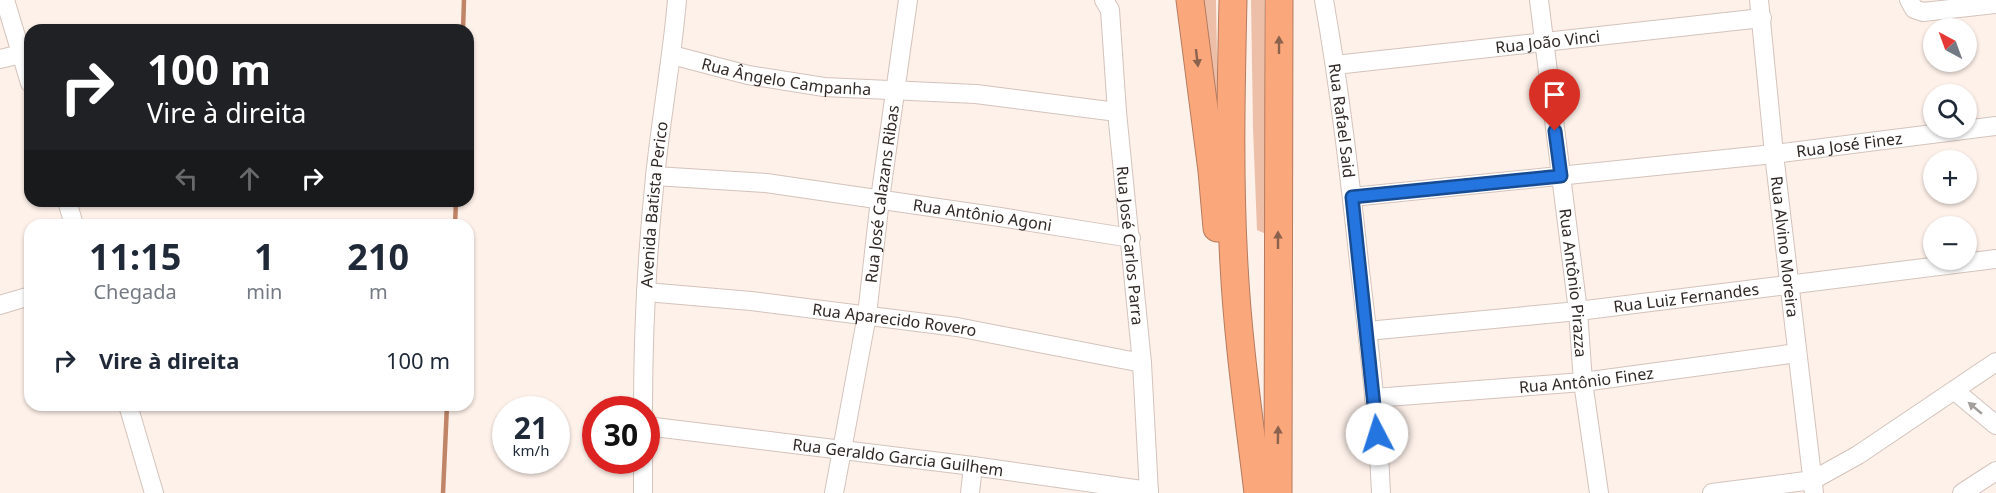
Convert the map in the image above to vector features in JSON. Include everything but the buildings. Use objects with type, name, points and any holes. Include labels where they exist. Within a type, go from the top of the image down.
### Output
[{"type":"highway","points":[[1190,0],[1212,171],[1224,293],[1245,390]]},
{"type":"highway","points":[[1233,0],[1231,79],[1234,265],[1245,390],[1258,493]]},
{"type":"highway","points":[[1278,493],[1279,0]]},
{"type":"street","points":[[5,0],[24,64]]},
{"type":"street","name":"Avenida Batista Perico","points":[[643,396],[646,292],[655,176],[672,55],[677,0]]},
{"type":"street","name":"Rua José Calazans Ribas","points":[[834,493],[867,315],[880,199],[908,0]]},
{"type":"street","name":"Rua José Carlos Parra","points":[[1104,0],[1110,10],[1117,112],[1131,238],[1142,363],[1149,492]]},
{"type":"street","name":"Rua Rafael Said","points":[[1324,0],[1352,197],[1374,398],[1381,493]]},
{"type":"street","name":"Rua Antônio Pirazza","points":[[1539,0],[1578,311],[1583,382],[1599,493]]},
{"type":"street","name":"Rua Alvino Moreira","points":[[1759,0],[1797,353],[1816,489]]},
{"type":"street","points":[[1909,0],[1914,9],[1923,12],[1996,4]]},
{"type":"street","name":"Rua João Vinci","points":[[1335,65],[1762,18]]},
{"type":"street","points":[[0,59],[21,54]]},
{"type":"street","name":"Rua Ângelo Campanha","points":[[672,55],[748,75],[813,85],[976,94],[1117,112]]},
{"type":"street","name":"Rua José Finez","points":[[1352,197],[1774,154],[1996,126]]},
{"type":"street","name":"Rua Antônio Agoni","points":[[655,176],[766,183],[1131,238]]},
{"type":"street","name":"Rua Luiz Fernandes","points":[[1367,331],[1578,311],[1996,258]]},
{"type":"street","name":"Rua Aparecido Rovero","points":[[646,292],[751,301],[957,327],[1142,363]]},
{"type":"street","points":[[0,305],[24,298]]},
{"type":"street","name":"Rua Antônio Finez","points":[[1374,398],[1583,382],[1797,353]]},
{"type":"street","points":[[1712,493],[1816,489],[1844,463],[1996,362]]},
{"type":"street","points":[[1954,391],[1996,425]]},
{"type":"street","points":[[130,411],[154,493]]},
{"type":"street","name":"Rua Geraldo Garcia Guilhem","points":[[660,428],[973,466],[1149,492]]},
{"type":"street","points":[[970,493],[973,466]]},
{"type":"street","points":[[1962,493],[1996,471]]},
{"type":"street","points":[[643,474],[643,493]]},
{"type":"shaded area","points":[[1201,0],[1216,0],[1218,110],[1213,104]]},
{"type":"shaded area","points":[[1251,0],[1264,0],[1266,234],[1257,230]]},
{"type":"waterway","points":[[463,24],[464,0]]},
{"type":"waterway","points":[[455,219],[456,207]]},
{"type":"waterway","points":[[443,493],[447,411]]},
{"type":"route","points":[[1377,434],[1352,197],[1561,176],[1555,131]]}]
